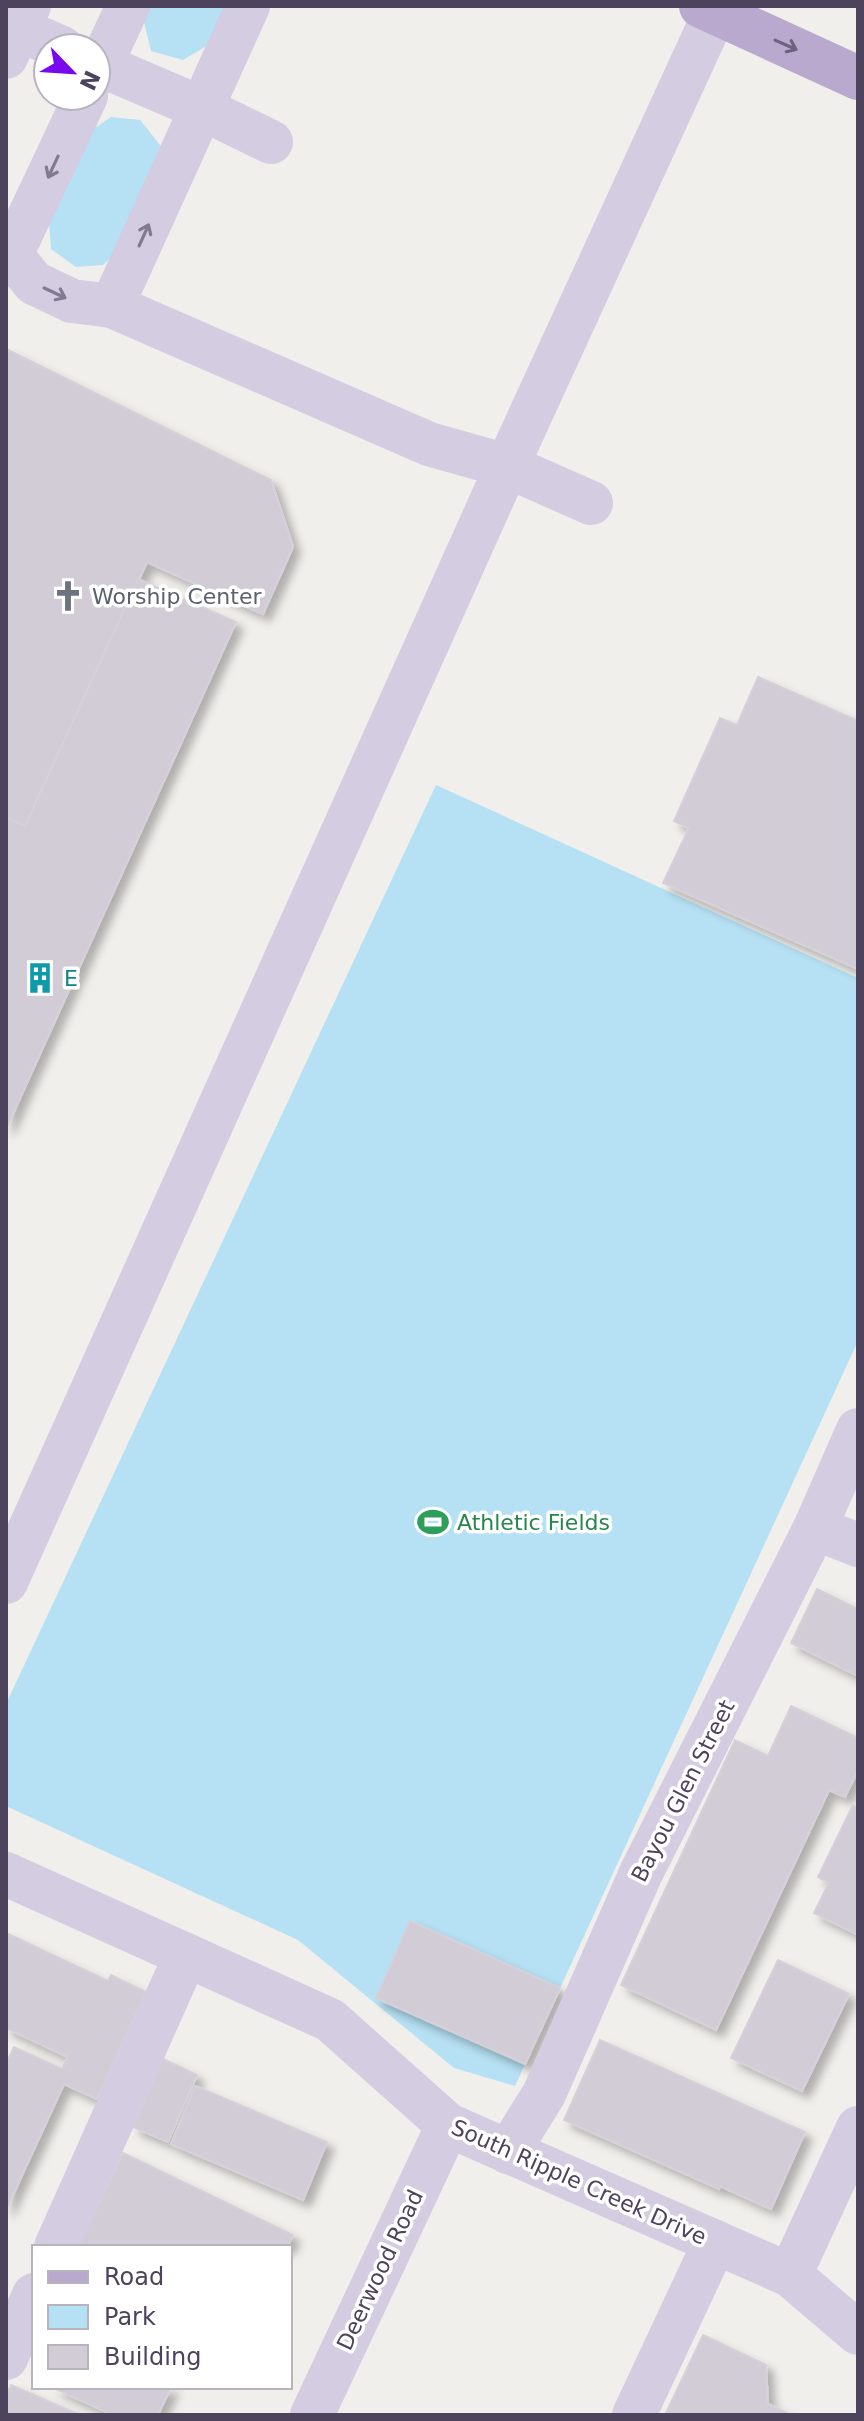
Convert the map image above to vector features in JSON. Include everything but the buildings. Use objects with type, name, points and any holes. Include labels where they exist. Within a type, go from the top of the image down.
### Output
[{"type":"main road","points":[[711,8],[858,78]]},
{"type":"street","points":[[111,32],[128,6]]},
{"type":"street","points":[[112,306],[248,6]]},
{"type":"street","points":[[6,1582],[711,8]]},
{"type":"street","points":[[112,77],[201,108],[271,142]]},
{"type":"street","points":[[70,112],[9,254],[34,283],[72,301],[112,306],[429,444],[507,466],[591,503]]},
{"type":"street","name":"Bayou Glen Street","points":[[508,2152],[544,2094],[641,1873],[815,1528],[858,1430]]},
{"type":"street","points":[[815,1528],[858,1545]]},
{"type":"street","name":"South Ripple Creek Drive","points":[[6,1874],[330,2020],[448,2125],[790,2275],[858,2333]]},
{"type":"street","points":[[57,2245],[186,1955]]},
{"type":"street","name":"Deerwood Road","points":[[312,2415],[448,2125]]},
{"type":"street","points":[[790,2275],[858,2128]]},
{"type":"street","points":[[634,2415],[715,2242]]},
{"type":"street","points":[[6,2358],[32,2300]]},
{"type":"green space","points":[[148,6],[228,6],[208,45],[183,60],[151,51],[143,18]]},
{"type":"green space","points":[[111,117],[140,120],[160,145],[158,165],[121,248],[103,265],[76,267],[51,249],[49,222],[92,130]]},
{"type":"green space","name":"Athletic Fields","points":[[436,785],[858,978],[858,1341],[515,2086],[454,2068],[298,1940],[6,1806],[6,1704]]},
{"type":"place","name":"Worship Center","points":[[68,596]]},
{"type":"place","name":"E","points":[[40,978]]},
{"type":"place","name":"Athletic Fields","points":[[433,1522]]}]
